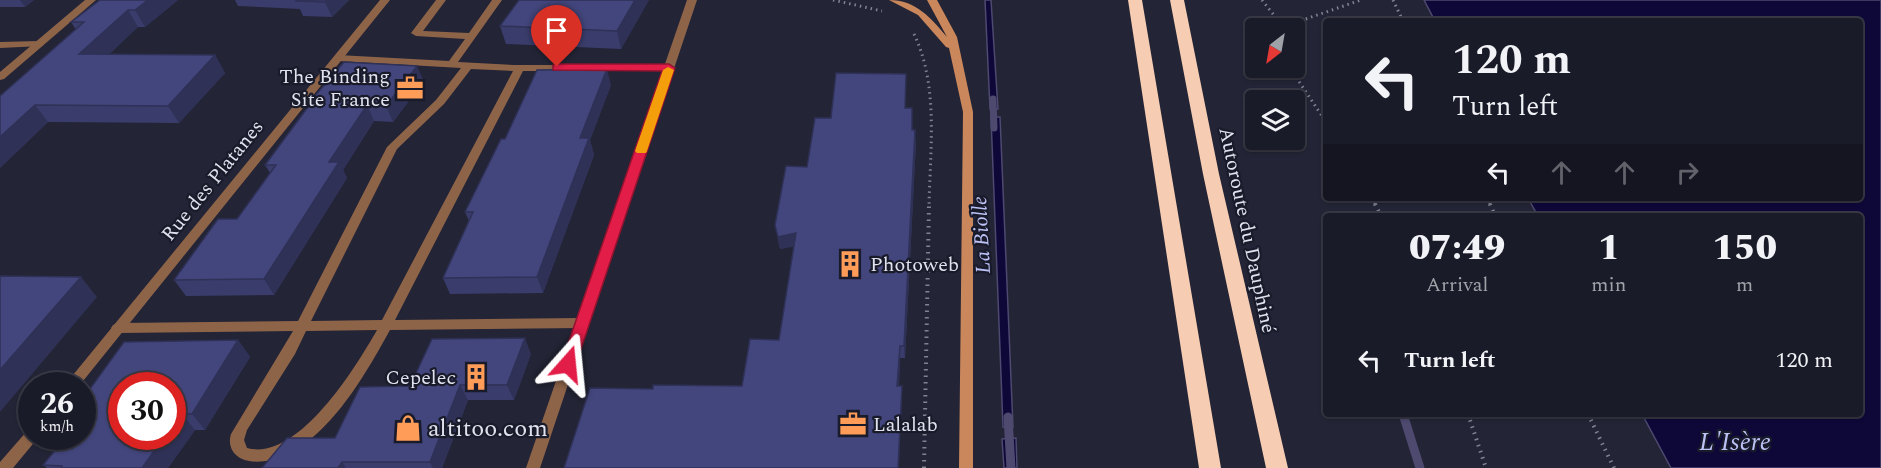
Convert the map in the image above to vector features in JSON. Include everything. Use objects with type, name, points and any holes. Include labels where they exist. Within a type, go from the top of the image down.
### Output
[{"type":"highway","points":[[1135,0],[1210,468]]},
{"type":"highway","name":"Autoroute du Dauphiné","points":[[1177,0],[1211,174],[1277,468]]},
{"type":"street","points":[[0,77],[91,0]]},
{"type":"street","name":"Rue des Platanes","points":[[83,372],[385,0]]},
{"type":"street","points":[[441,0],[416,33],[471,36]]},
{"type":"street","points":[[451,65],[497,0]]},
{"type":"street","points":[[533,468],[692,0]]},
{"type":"street","points":[[894,0],[921,13],[941,33],[956,56]]},
{"type":"street","points":[[932,0],[952,37],[968,112],[966,468]]},
{"type":"street","points":[[0,45],[39,44]]},
{"type":"street","points":[[338,58],[519,68],[669,68]]},
{"type":"street","points":[[468,66],[440,102],[392,147],[290,350],[241,428],[237,440],[239,449],[244,453],[254,456],[277,452],[312,430],[355,378],[519,68]]},
{"type":"street","points":[[118,328],[582,323]]},
{"type":"street","points":[[4,468],[19,450]]},
{"type":"path","points":[[833,0],[887,14]]},
{"type":"path","points":[[1262,0],[1276,18]]},
{"type":"path","points":[[1305,19],[1361,0]]},
{"type":"path","points":[[1393,0],[1402,18]]},
{"type":"path","points":[[910,27],[922,51],[931,109],[924,468]]},
{"type":"path","points":[[1297,78],[1323,118]]},
{"type":"path","points":[[1469,417],[1486,468]]},
{"type":"path","points":[[1589,417],[1614,468]]},
{"type":"water","points":[[985,0],[991,0],[998,109],[990,109]]},
{"type":"water","name":"L'Isère","points":[[1424,0],[1881,0],[1881,468],[1671,468],[1644,417],[1863,417],[1863,213],[1536,213],[1530,201],[1863,201],[1863,18],[1433,18]]},
{"type":"water","points":[[991,117],[1000,117],[1013,427],[1003,427]]},
{"type":"water","points":[[1016,438],[1017,468],[1004,468],[1002,439]]},
{"type":"building","points":[[100,0],[148,0],[135,10],[128,10],[79,54],[215,55],[168,106],[35,105],[0,137],[0,96],[84,22],[71,22]]},
{"type":"building","points":[[297,0],[327,0],[325,2]]},
{"type":"building","points":[[519,0],[635,0],[617,31],[500,26]]},
{"type":"building","points":[[344,62],[417,66],[386,106],[367,105],[329,162],[339,162],[264,279],[174,280],[218,219],[237,219],[276,165],[265,165],[311,103],[309,103]]},
{"type":"building","points":[[607,69],[580,138],[589,138],[537,277],[443,278],[473,212],[465,212],[501,139],[505,139],[537,70]]},
{"type":"building","name":"Photoweb","points":[[836,73],[906,74],[905,108],[912,108],[912,130],[915,130],[904,346],[900,346],[897,386],[902,386],[898,468],[564,468],[590,388],[653,389],[653,385],[742,386],[750,339],[779,340],[796,233],[778,237],[775,225],[786,166],[807,167],[815,118],[831,118]]},
{"type":"building","points":[[0,276],[81,277],[0,370]]},
{"type":"building","points":[[525,338],[507,385],[460,385],[430,462],[342,462],[338,468],[262,468],[287,438],[335,438],[360,387],[410,386],[432,339]]},
{"type":"building","points":[[238,340],[192,414],[186,414],[186,372],[108,372],[108,450],[155,450],[142,468],[61,468],[62,466],[43,465],[55,450],[96,450],[96,381],[124,342]]},
{"type":"waterway","name":"La Biolle","points":[[993,99],[994,128]]},
{"type":"waterway","name":"La Biolle","points":[[1008,417],[1011,468]]},
{"type":"waterway","points":[[1404,417],[1420,468]]},
{"type":"slow traffic","points":[[641,151],[668,70]]},
{"type":"place","name":"The Binding Site France","points":[[410,88]]},
{"type":"place","name":"Photoweb","points":[[850,264]]},
{"type":"place","name":"Cepelec","points":[[476,377]]},
{"type":"place","name":"Lalalab","points":[[853,424]]},
{"type":"place","name":"altitoo.com","points":[[408,428]]},
{"type":"route","points":[[557,67],[669,68],[568,364]]}]
